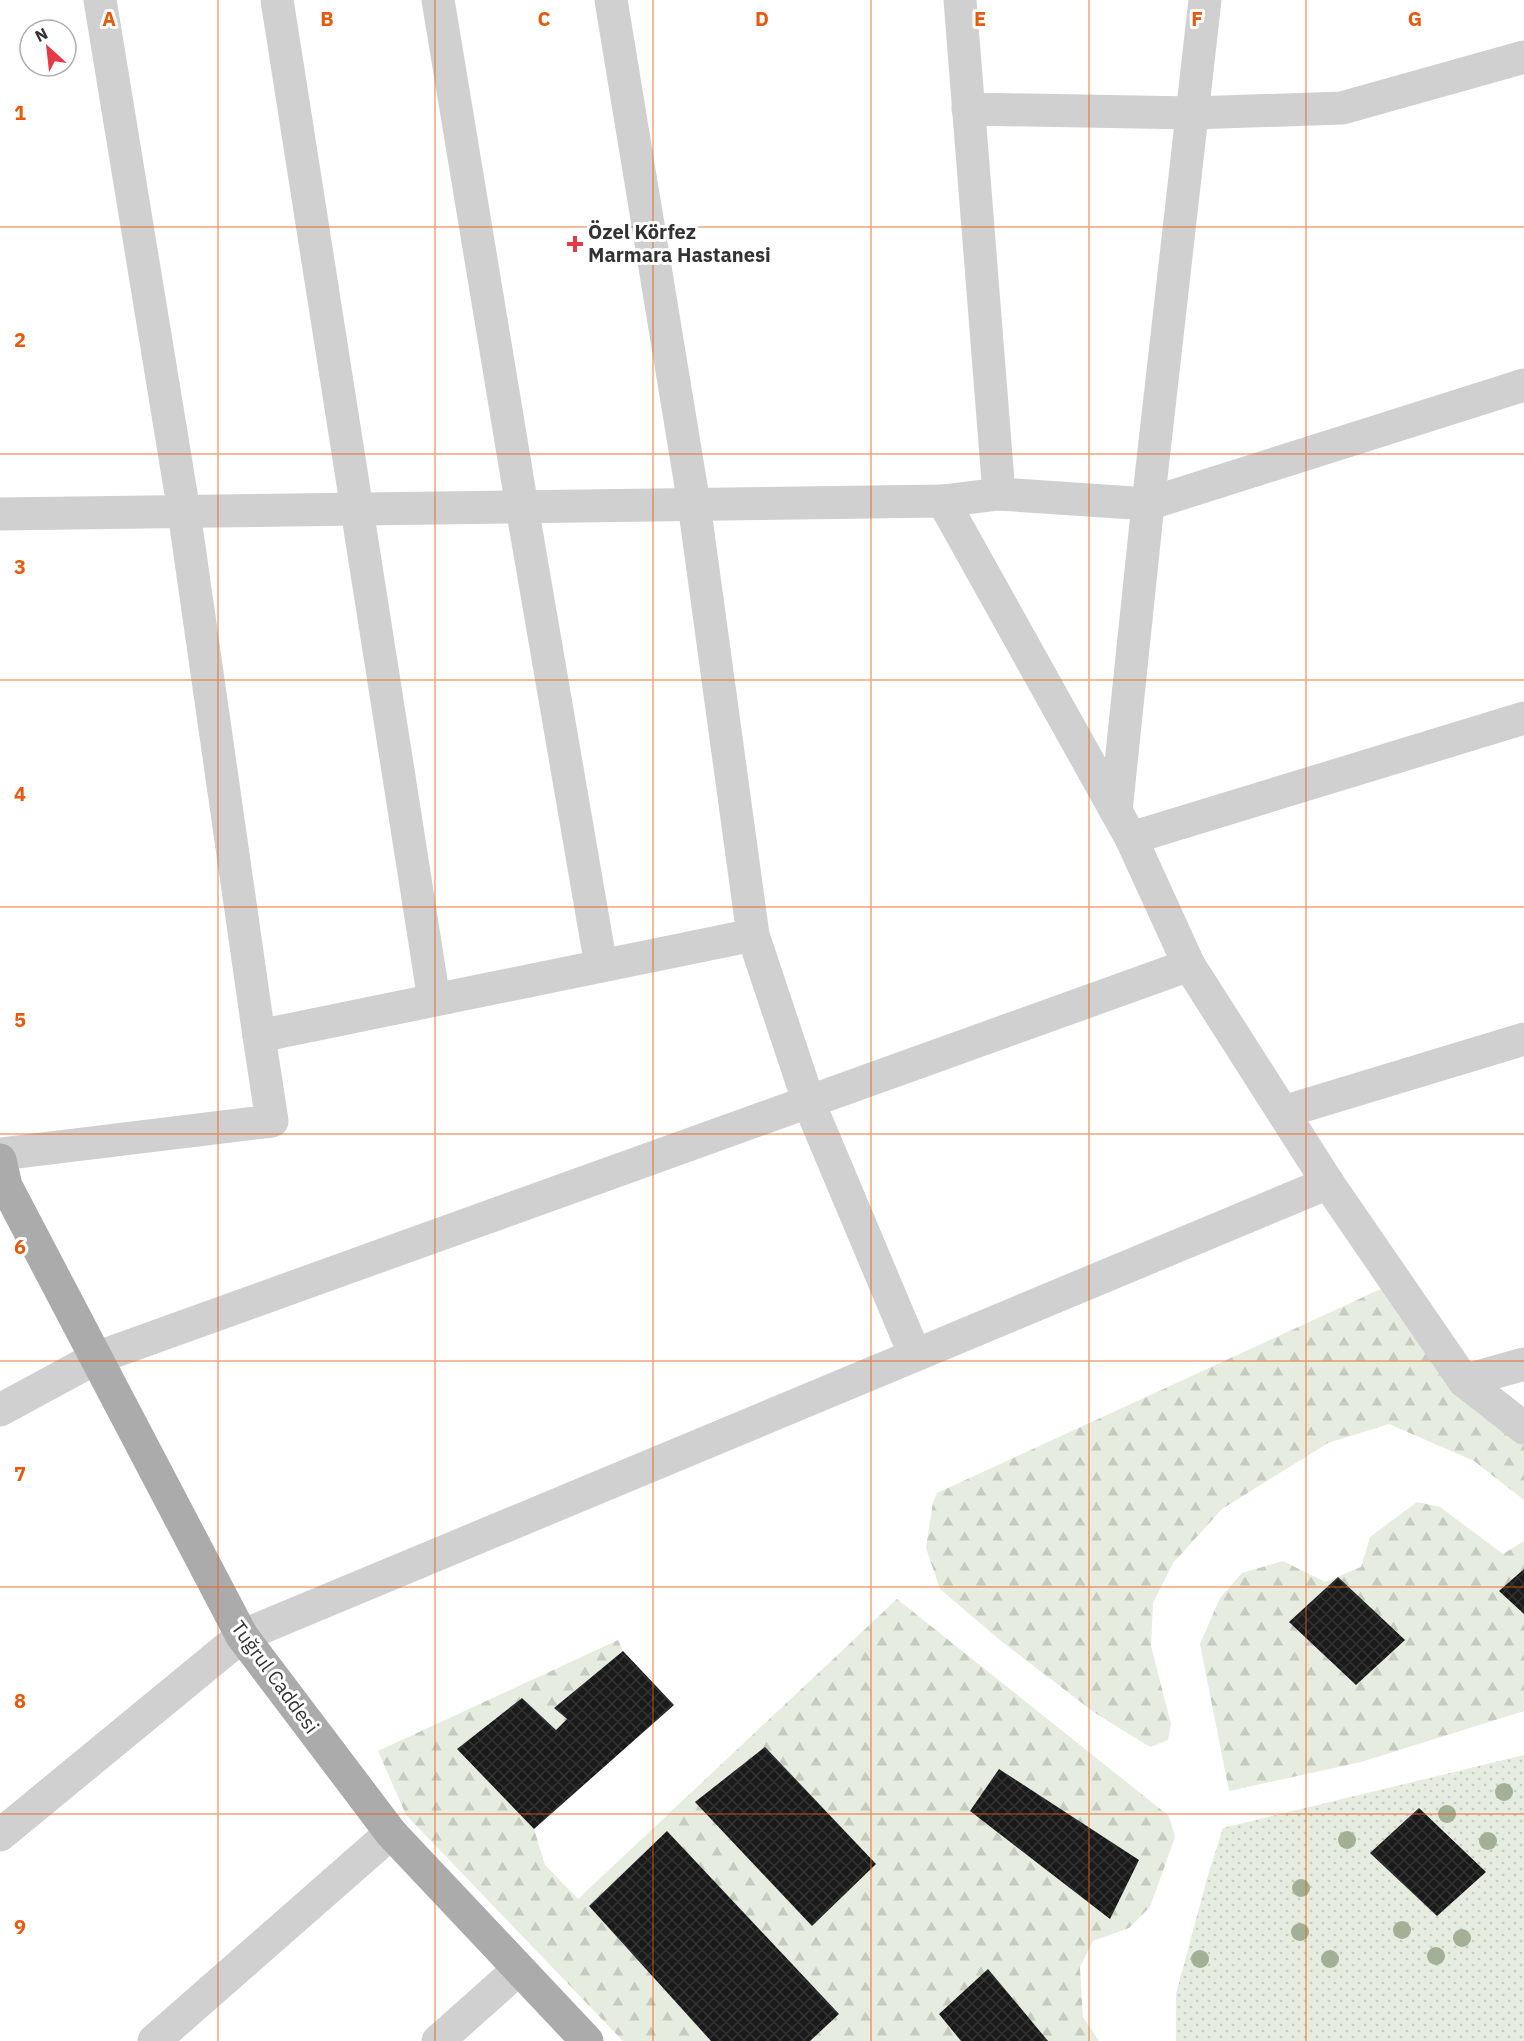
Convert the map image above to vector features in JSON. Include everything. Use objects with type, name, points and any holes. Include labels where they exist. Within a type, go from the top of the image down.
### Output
[{"type":"main road","name":"Tuğrul Caddesi","points":[[2,1179],[242,1636],[391,1833],[587,2041]]},
{"type":"street","points":[[0,1154],[272,1121],[184,512],[100,0]]},
{"type":"street","points":[[277,0],[435,1000]]},
{"type":"street","points":[[438,0],[601,966]]},
{"type":"street","points":[[611,0],[694,504],[753,935],[809,1102],[915,1355]]},
{"type":"street","points":[[960,0],[999,494]]},
{"type":"street","points":[[1123,825],[1148,504],[1205,0]]},
{"type":"street","points":[[968,110],[1192,113],[1342,108],[1524,57]]},
{"type":"street","points":[[0,514],[943,501],[999,494],[1148,504],[1524,385]]},
{"type":"street","points":[[943,501],[1123,825],[1190,965],[1328,1183],[1464,1381],[1524,1428]]},
{"type":"street","points":[[1123,825],[1524,718]]},
{"type":"street","points":[[259,1036],[753,935]]},
{"type":"street","points":[[0,1410],[96,1358],[1190,965]]},
{"type":"street","points":[[1283,1112],[1524,1039]]},
{"type":"street","points":[[0,1835],[242,1636],[1328,1183]]},
{"type":"street","points":[[1464,1381],[1524,1364]]},
{"type":"street","points":[[154,2041],[391,1833]]},
{"type":"street","points":[[438,2041],[519,1969]]},
{"type":"green space","points":[[1396,1282],[1524,1428],[1524,1500],[1474,1461],[1389,1424],[1328,1443],[1222,1509],[1173,1563],[1153,1603],[1151,1646],[1171,1724],[1168,1740],[1150,1747],[1095,1713],[1001,1641],[940,1589],[926,1548],[933,1502],[937,1493]]},
{"type":"green space","points":[[1417,1502],[1440,1507],[1503,1554],[1524,1541],[1524,1711],[1361,1762],[1229,1791],[1200,1644],[1220,1598],[1242,1573],[1283,1561],[1325,1582],[1361,1567],[1370,1537]]},
{"type":"green space","points":[[897,1599],[1169,1816],[1175,1837],[1150,1907],[1129,1928],[1093,1941],[1080,1967],[1083,2017],[1099,2041],[623,2041],[406,1815],[378,1751],[618,1640],[623,1651],[554,1708],[567,1719],[556,1730],[522,1699],[534,1829],[545,1865],[578,1899]]},
{"type":"green space","points":[[1524,1755],[1524,2041],[1176,2041],[1176,1994],[1223,1828]]},
{"type":"building","points":[[1524,1569],[1524,1614],[1499,1591]]},
{"type":"building","points":[[1338,1577],[1405,1640],[1356,1685],[1289,1622]]},
{"type":"building","points":[[623,1651],[674,1705],[534,1829],[457,1749],[522,1698],[556,1730],[567,1719],[554,1708]]},
{"type":"building","points":[[765,1747],[876,1864],[812,1926],[695,1802]]},
{"type":"building","points":[[999,1769],[1139,1860],[1110,1919],[970,1811]]},
{"type":"building","points":[[1419,1808],[1486,1872],[1437,1916],[1370,1853]]},
{"type":"building","points":[[667,1831],[839,2014],[810,2041],[711,2041],[589,1906]]},
{"type":"building","points":[[988,1969],[1048,2041],[961,2041],[939,2014]]},
{"type":"place","name":"Özel Körfez Marmara Hastanesi","points":[[575,244]]}]
